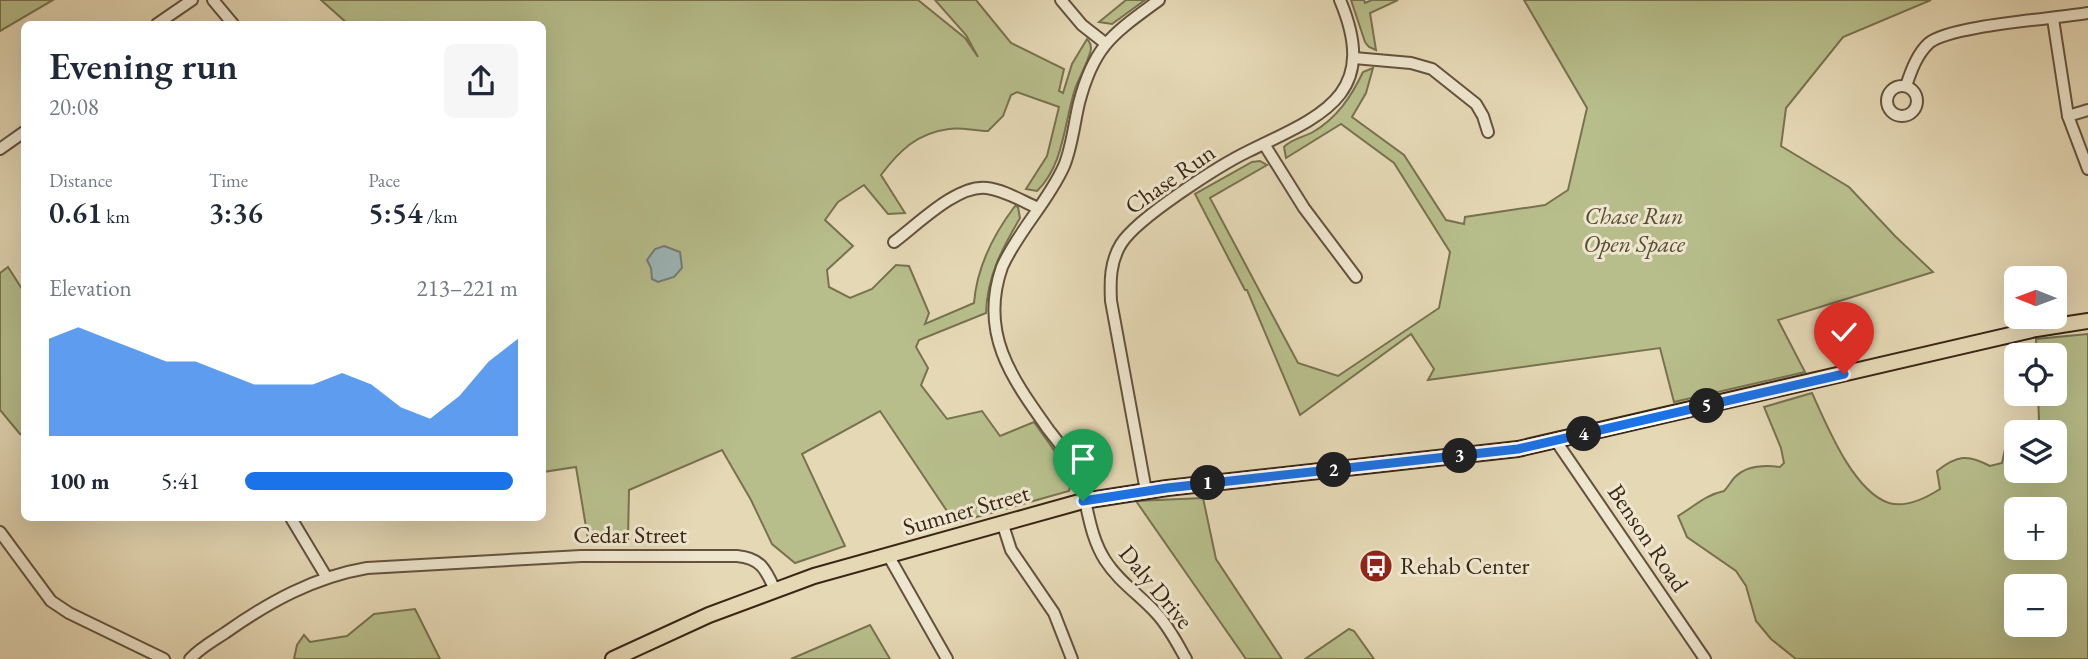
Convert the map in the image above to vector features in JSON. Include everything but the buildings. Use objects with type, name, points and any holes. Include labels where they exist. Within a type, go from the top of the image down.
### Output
[{"type":"main road","name":"Sumner Street","points":[[613,659],[681,627],[814,576],[1083,501],[1146,491],[1479,454],[1556,441],[2036,329],[2088,321]]},
{"type":"street","points":[[161,21],[192,0]]},
{"type":"street","points":[[213,0],[230,21]]},
{"type":"street","points":[[1061,0],[1082,25],[1105,43]]},
{"type":"street","points":[[1083,501],[1075,466],[1003,359],[996,332],[996,282],[1008,254],[1065,163],[1086,80],[1105,43],[1158,0]]},
{"type":"street","name":"Chase Run","points":[[1146,491],[1112,312],[1110,290],[1113,262],[1125,238],[1192,185],[1310,121],[1331,104],[1345,87],[1354,58],[1350,28],[1340,0]]},
{"type":"street","points":[[1906,86],[1913,65],[1929,43],[1943,36],[1980,28],[2088,13]]},
{"type":"street","points":[[2053,19],[2068,116],[2088,169]]},
{"type":"street","points":[[1354,58],[1411,63],[1432,69],[1476,104],[1488,132]]},
{"type":"street","points":[[2068,116],[2088,110]]},
{"type":"street","points":[[0,149],[21,134]]},
{"type":"street","points":[[1264,144],[1304,208],[1356,277]]},
{"type":"street","points":[[894,242],[961,192],[976,187],[989,188],[1038,208]]},
{"type":"street","name":"Benson Road","points":[[1556,441],[1704,659]]},
{"type":"street","name":"Daly Drive","points":[[1083,501],[1104,559],[1122,582],[1159,616],[1186,659]]},
{"type":"street","points":[[293,521],[327,578]]},
{"type":"street","points":[[1002,522],[1012,550],[1054,613],[1072,659]]},
{"type":"street","points":[[0,532],[54,604],[166,659]]},
{"type":"street","points":[[888,555],[947,659]]},
{"type":"street","name":"Cedar Street","points":[[180,659],[193,656],[267,605],[290,593],[327,578],[367,568],[527,558],[737,556],[749,557],[762,564],[775,590]]},
{"type":"green space","points":[[0,0],[53,0],[0,31]]},
{"type":"green space","points":[[321,0],[918,0],[965,38],[978,57],[966,35],[935,0],[976,0],[1011,43],[1064,69],[1059,91],[1063,93],[1072,64],[1087,39],[1091,44],[1090,52],[1075,89],[1058,156],[1046,181],[1037,191],[1026,189],[1047,156],[1059,107],[1017,92],[1011,95],[1003,116],[988,131],[958,128],[927,134],[895,158],[881,175],[905,213],[888,214],[864,185],[838,202],[825,220],[853,246],[827,270],[829,287],[850,298],[872,289],[896,265],[909,266],[929,313],[925,324],[974,303],[987,252],[1007,217],[1015,206],[1018,207],[1020,218],[992,275],[986,313],[919,340],[916,347],[928,368],[921,385],[947,419],[982,411],[1000,436],[1034,422],[1064,466],[1070,484],[1069,491],[955,523],[880,411],[802,454],[845,546],[795,563],[772,544],[751,500],[722,450],[629,490],[628,539],[588,539],[576,467],[546,472],[546,21],[345,21]]},
{"type":"green space","points":[[1126,0],[1145,0],[1112,24],[1099,22]]},
{"type":"green space","points":[[1351,0],[1364,0],[1365,3],[1372,0],[1398,0],[1370,13],[1376,50],[1365,42]]},
{"type":"green space","name":"Chase Run Open Space","points":[[1524,0],[1931,0],[1843,37],[1786,108],[1781,146],[1849,187],[1933,272],[1778,320],[1805,372],[1674,402],[1660,348],[1428,380],[1434,369],[1411,334],[1300,415],[1247,290],[1195,194],[1252,162],[1260,161],[1267,165],[1210,198],[1298,363],[1338,376],[1439,308],[1450,252],[1394,163],[1341,124],[1286,158],[1284,147],[1329,120],[1348,98],[1363,72],[1373,68],[1366,93],[1352,117],[1404,155],[1446,220],[1464,224],[1465,217],[1545,205],[1568,190],[1587,108]]},
{"type":"green space","points":[[8,267],[21,287],[21,434],[0,410],[0,273]]},
{"type":"green space","points":[[2088,334],[2088,659],[1796,659],[1771,639],[1756,621],[1746,586],[1736,571],[1687,537],[1678,516],[1706,498],[1724,491],[1735,477],[1745,470],[1763,466],[1780,467],[1784,463],[1781,448],[1764,407],[1812,393],[1833,439],[1853,472],[1876,496],[1889,503],[1909,503],[1940,489],[1937,471],[1963,458],[1975,459],[1990,466],[2002,463],[2004,454],[2004,483],[2067,483],[2067,420],[2039,420],[2038,406],[2067,406],[2067,343],[2036,343],[2036,339]]},
{"type":"green space","points":[[1203,498],[1216,559],[1282,659],[1246,659],[1136,501]]},
{"type":"green space","points":[[415,609],[440,659],[294,659],[297,645],[304,635],[310,642],[347,636],[374,614]]},
{"type":"green space","points":[[870,625],[890,659],[791,659]]},
{"type":"green space","points":[[1349,629],[1354,631],[1374,659],[1305,659]]},
{"type":"water","points":[[664,246],[680,252],[682,268],[674,277],[658,282],[652,279],[647,260],[655,249]]},
{"type":"place","name":"Rehab Center","points":[[1376,566]]},
{"type":"route","points":[[1083,501],[1167,488],[1518,449],[1844,374]]}]
